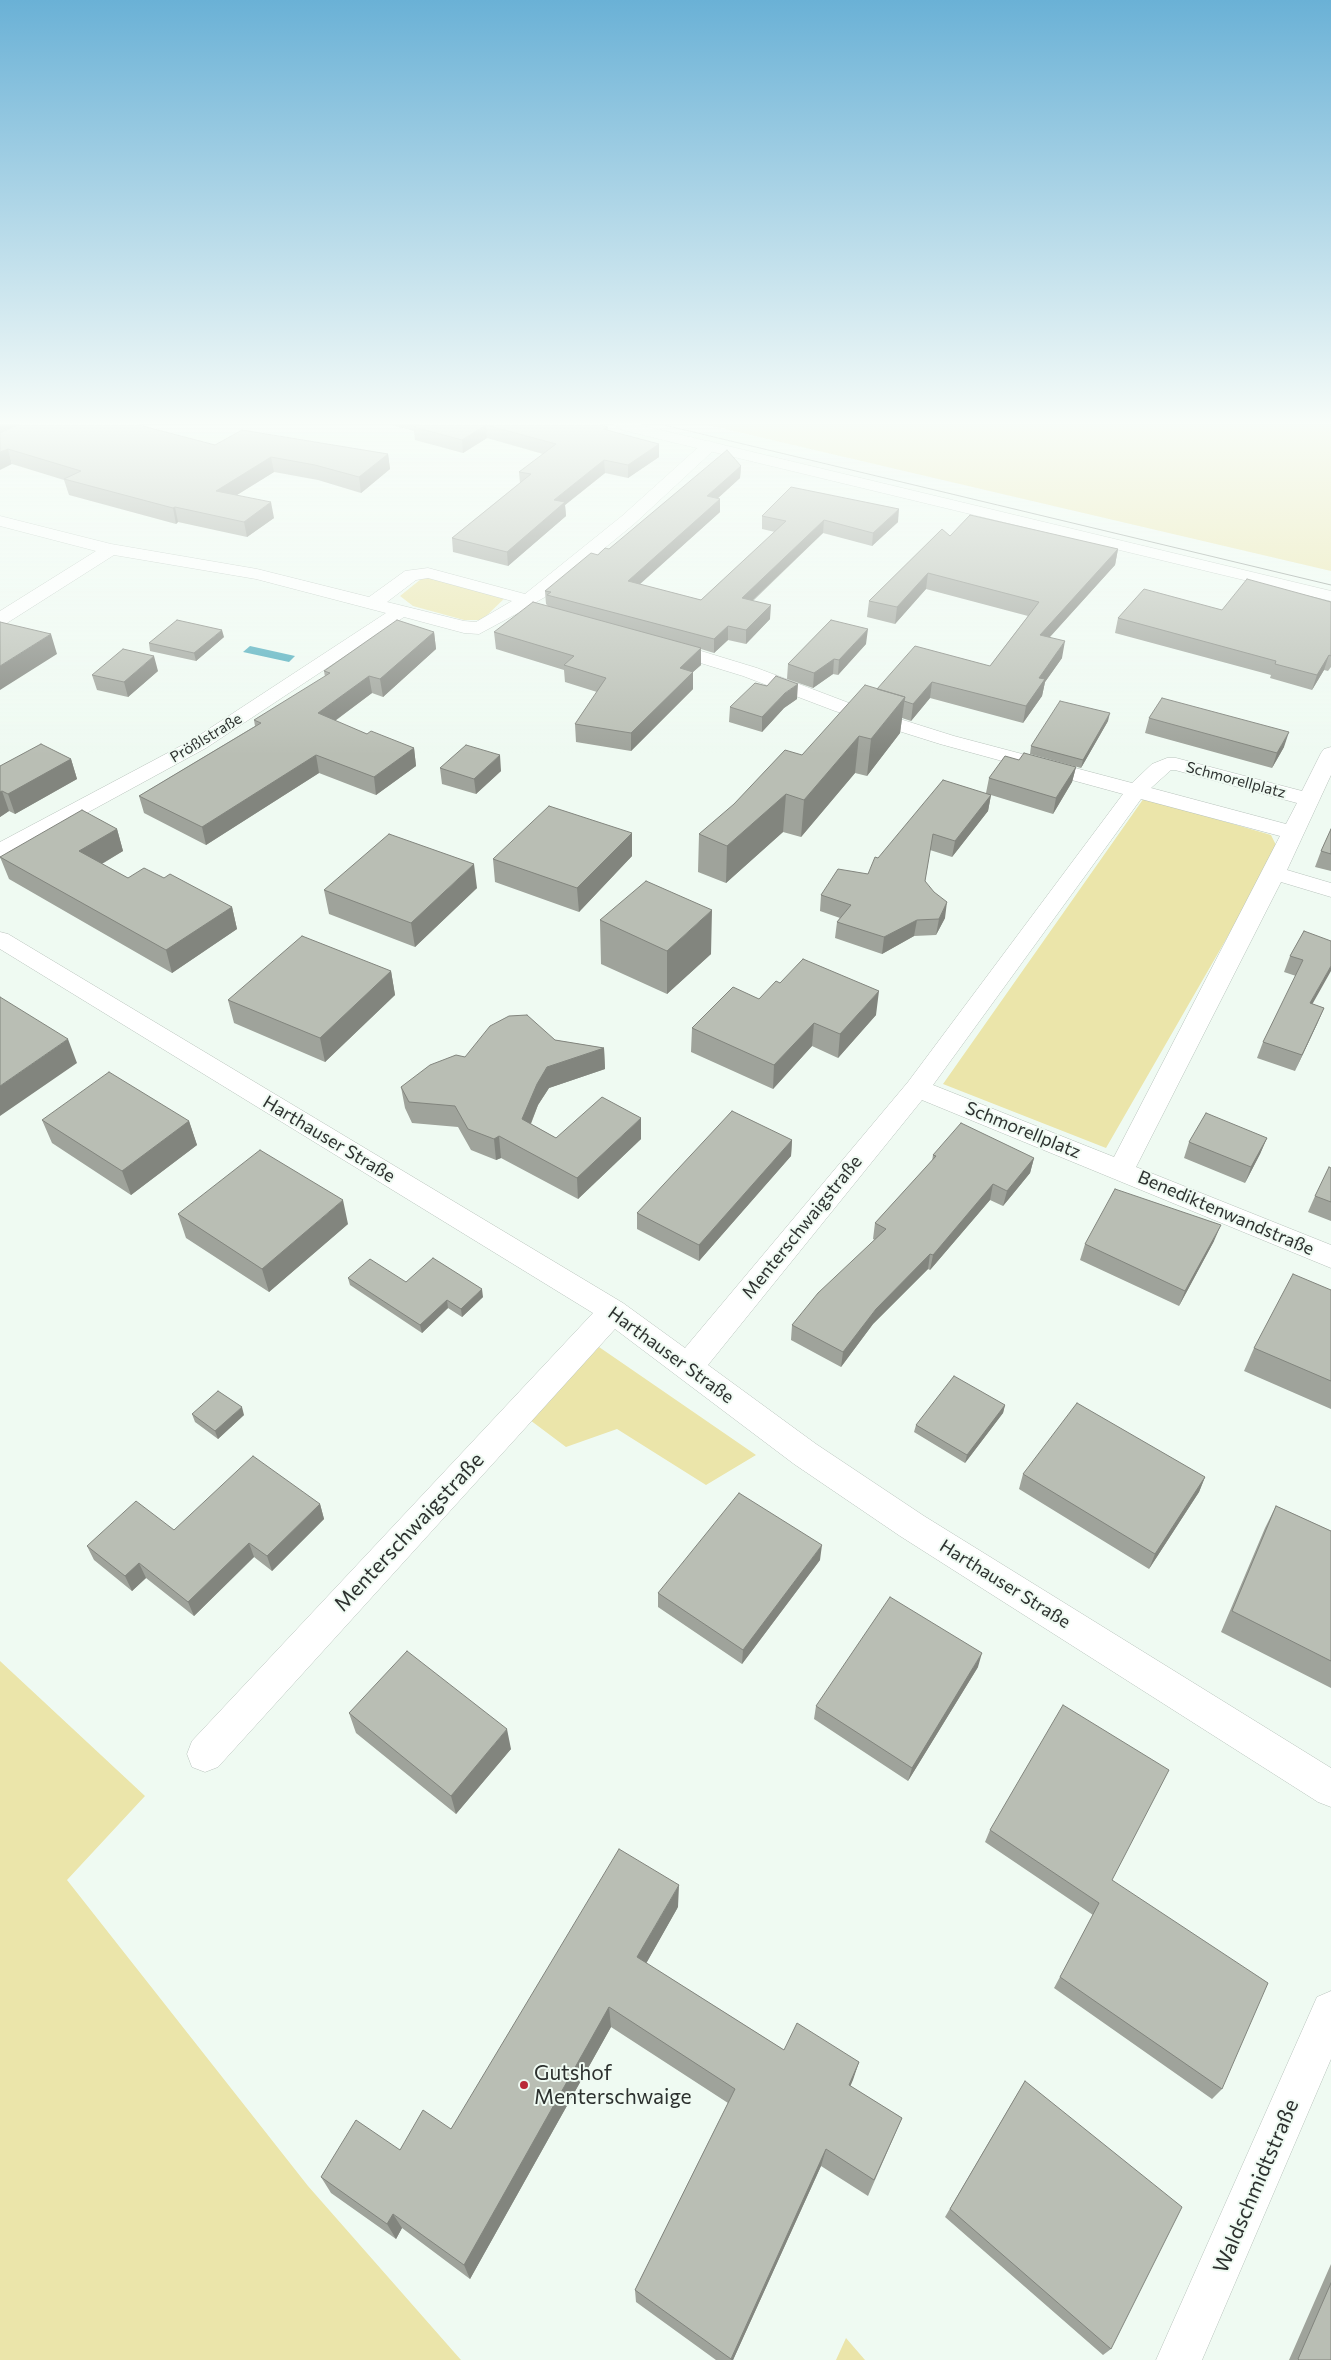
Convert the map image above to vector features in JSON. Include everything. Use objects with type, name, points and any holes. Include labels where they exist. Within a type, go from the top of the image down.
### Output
[{"type":"street","points":[[58,535],[111,549],[257,574],[464,627],[479,628],[539,594],[610,535]]},
{"type":"street","points":[[1079,535],[1331,596]]},
{"type":"street","points":[[0,619],[111,549]]},
{"type":"street","points":[[373,603],[411,575],[428,573],[580,624]]},
{"type":"street","name":"Prößlstraße","points":[[0,851],[199,744],[403,610]]},
{"type":"street","points":[[645,640],[750,672],[842,707],[947,740],[1293,833]]},
{"type":"street","points":[[1308,799],[1331,753]]},
{"type":"street","name":"Schmorellplatz","points":[[1167,764],[1176,764],[1308,799],[1274,873],[1122,1170],[917,1088],[1137,790],[1159,768],[1167,764]]},
{"type":"street","points":[[1274,873],[1331,890]]},
{"type":"street","name":"Harthauser Straße","points":[[0,939],[613,1310],[805,1454],[912,1526],[1331,1789]]},
{"type":"street","name":"Menterschwaigstraße","points":[[688,1367],[917,1088]]},
{"type":"street","name":"Benediktenwandstraße","points":[[1122,1170],[1331,1257]]},
{"type":"street","name":"Menterschwaigstraße","points":[[205,1754],[613,1310]]},
{"type":"street","name":"Waldschmidtstraße","points":[[1179,2360],[1331,2011]]},
{"type":"shaded area","points":[[1178,535],[1331,535],[1331,571]]},
{"type":"shaded area","points":[[426,575],[506,597],[482,620],[464,620],[413,606],[400,596]]},
{"type":"shaded area","points":[[1144,798],[1271,835],[1278,849],[1106,1148],[943,1084]]},
{"type":"shaded area","points":[[599,1347],[756,1455],[706,1485],[617,1429],[566,1447],[530,1420]]},
{"type":"shaded area","points":[[0,1661],[145,1796],[67,1880],[308,2186],[461,2360],[0,2360]]},
{"type":"shaded area","points":[[846,2338],[865,2360],[836,2360]]},
{"type":"water","points":[[250,646],[295,656],[289,662],[243,652]]},
{"type":"building","points":[[456,535],[527,535],[507,552],[452,538]]},
{"type":"building","points":[[626,535],[679,535],[628,581],[701,600],[771,535],[808,535],[742,598],[771,605],[746,630],[728,626],[714,639],[547,595],[551,592],[545,591],[591,553],[598,555],[605,548],[609,549]]},
{"type":"building","points":[[936,535],[1058,535],[1118,549],[1040,635],[1065,641],[1039,678],[1045,679],[1026,706],[932,682],[913,704],[904,701],[905,697],[877,689],[915,646],[990,666],[1039,602],[928,573],[897,607],[869,601]]},
{"type":"building","points":[[1247,579],[1331,602],[1331,656],[1329,655],[1317,675],[1275,664],[1276,661],[1118,618],[1144,589],[1222,610]]},
{"type":"building","points":[[533,602],[701,648],[680,668],[693,672],[631,733],[575,724],[606,678],[564,665],[574,656],[494,632]]},
{"type":"building","points":[[177,620],[222,630],[194,653],[149,643]]},
{"type":"building","points":[[397,620],[434,632],[380,679],[369,676],[318,713],[367,734],[371,731],[414,748],[374,777],[316,755],[202,827],[139,796],[261,723],[254,720],[330,673],[324,671]]},
{"type":"building","points":[[831,620],[868,629],[839,660],[834,659],[814,673],[788,664]]},
{"type":"building","points":[[0,622],[51,634],[0,666]]},
{"type":"building","points":[[123,649],[154,656],[124,682],[92,675]]},
{"type":"building","points":[[776,676],[798,684],[785,693],[762,717],[730,707],[755,683],[767,686]]},
{"type":"building","points":[[865,685],[905,697],[871,739],[859,736],[804,800],[786,794],[727,846],[699,834],[734,804],[785,750],[802,755]]},
{"type":"building","points":[[1162,698],[1289,732],[1277,753],[1149,718]]},
{"type":"building","points":[[1060,701],[1110,713],[1083,760],[1031,746]]},
{"type":"building","points":[[41,744],[71,759],[8,794],[0,792],[0,766]]},
{"type":"building","points":[[466,745],[500,755],[474,779],[440,768]]},
{"type":"building","points":[[1024,753],[1076,767],[1056,798],[989,778],[1005,756],[1019,760]]},
{"type":"building","points":[[943,780],[991,795],[955,841],[933,834],[925,881],[934,892],[947,902],[939,919],[917,920],[884,937],[837,922],[851,905],[821,895],[838,869],[868,874],[875,857],[878,858]]},
{"type":"building","points":[[549,806],[632,833],[577,888],[493,859]]},
{"type":"building","points":[[82,810],[117,829],[79,851],[128,878],[144,868],[164,878],[170,874],[232,907],[166,950],[0,857]]},
{"type":"building","points":[[1331,829],[1331,854],[1321,851]]},
{"type":"building","points":[[389,834],[474,864],[411,923],[324,890]]},
{"type":"building","points":[[646,881],[712,910],[667,951],[600,920]]},
{"type":"building","points":[[1304,931],[1331,941],[1331,966],[1310,1003],[1324,1008],[1302,1055],[1263,1042],[1303,960],[1290,956]]},
{"type":"building","points":[[302,936],[391,971],[320,1038],[228,1000]]},
{"type":"building","points":[[803,959],[879,991],[840,1034],[814,1023],[774,1065],[692,1028],[733,987],[759,999],[776,981],[780,983]]},
{"type":"building","points":[[0,997],[68,1039],[0,1086]]},
{"type":"building","points":[[527,1015],[555,1040],[604,1048],[547,1067],[537,1084],[522,1119],[556,1138],[602,1097],[641,1118],[577,1178],[499,1136],[494,1139],[468,1129],[455,1106],[409,1102],[401,1087],[430,1065],[456,1055],[465,1057],[490,1026],[509,1016]]},
{"type":"building","points":[[109,1072],[189,1121],[122,1171],[42,1120]]},
{"type":"building","points":[[732,1111],[792,1140],[699,1245],[637,1213]]},
{"type":"building","points":[[1206,1113],[1267,1138],[1251,1167],[1189,1142]]},
{"type":"building","points":[[961,1123],[1034,1158],[1007,1191],[993,1184],[933,1255],[930,1254],[876,1309],[843,1352],[792,1325],[818,1293],[886,1229],[875,1223],[936,1156],[933,1155]]},
{"type":"building","points":[[260,1150],[343,1200],[262,1269],[178,1214]]},
{"type":"building","points":[[1329,1167],[1331,1168],[1331,1202],[1315,1196]]},
{"type":"building","points":[[1115,1189],[1221,1225],[1185,1291],[1085,1244]]},
{"type":"building","points":[[433,1258],[482,1289],[461,1309],[447,1300],[420,1325],[348,1278],[370,1259],[406,1282]]},
{"type":"building","points":[[1293,1274],[1331,1290],[1331,1381],[1254,1348]]},
{"type":"building","points":[[954,1376],[1005,1405],[967,1455],[916,1425]]},
{"type":"building","points":[[218,1391],[242,1407],[215,1431],[192,1414]]},
{"type":"building","points":[[1077,1403],[1205,1477],[1155,1554],[1023,1474]]},
{"type":"building","points":[[253,1456],[320,1504],[267,1556],[249,1543],[188,1602],[139,1563],[125,1576],[87,1546],[136,1501],[174,1530]]},
{"type":"building","points":[[739,1493],[822,1545],[743,1650],[658,1593]]},
{"type":"building","points":[[1276,1506],[1331,1531],[1331,1661],[1232,1611]]},
{"type":"building","points":[[890,1597],[982,1653],[912,1768],[816,1706]]},
{"type":"building","points":[[407,1651],[507,1729],[451,1796],[349,1713]]},
{"type":"building","points":[[1063,1705],[1169,1770],[1112,1880],[1268,1983],[1222,2089],[1060,1977],[1099,1903],[990,1830]]},
{"type":"building","points":[[619,1849],[679,1885],[637,1957],[784,2050],[797,2023],[859,2062],[849,2085],[902,2118],[874,2180],[826,2149],[731,2359],[635,2290],[735,2089],[609,2007],[464,2265],[393,2214],[387,2224],[321,2177],[356,2120],[400,2150],[423,2110],[451,2129]]},
{"type":"building","points":[[1025,2081],[1182,2207],[1111,2349],[950,2209]]},
{"type":"building","points":[[1331,2283],[1331,2360],[1299,2360],[1298,2359]]},
{"type":"tram line","points":[[1123,535],[1331,585]]},
{"type":"place","name":"Gutshof Menterschwaige","points":[[524,2085]]}]
